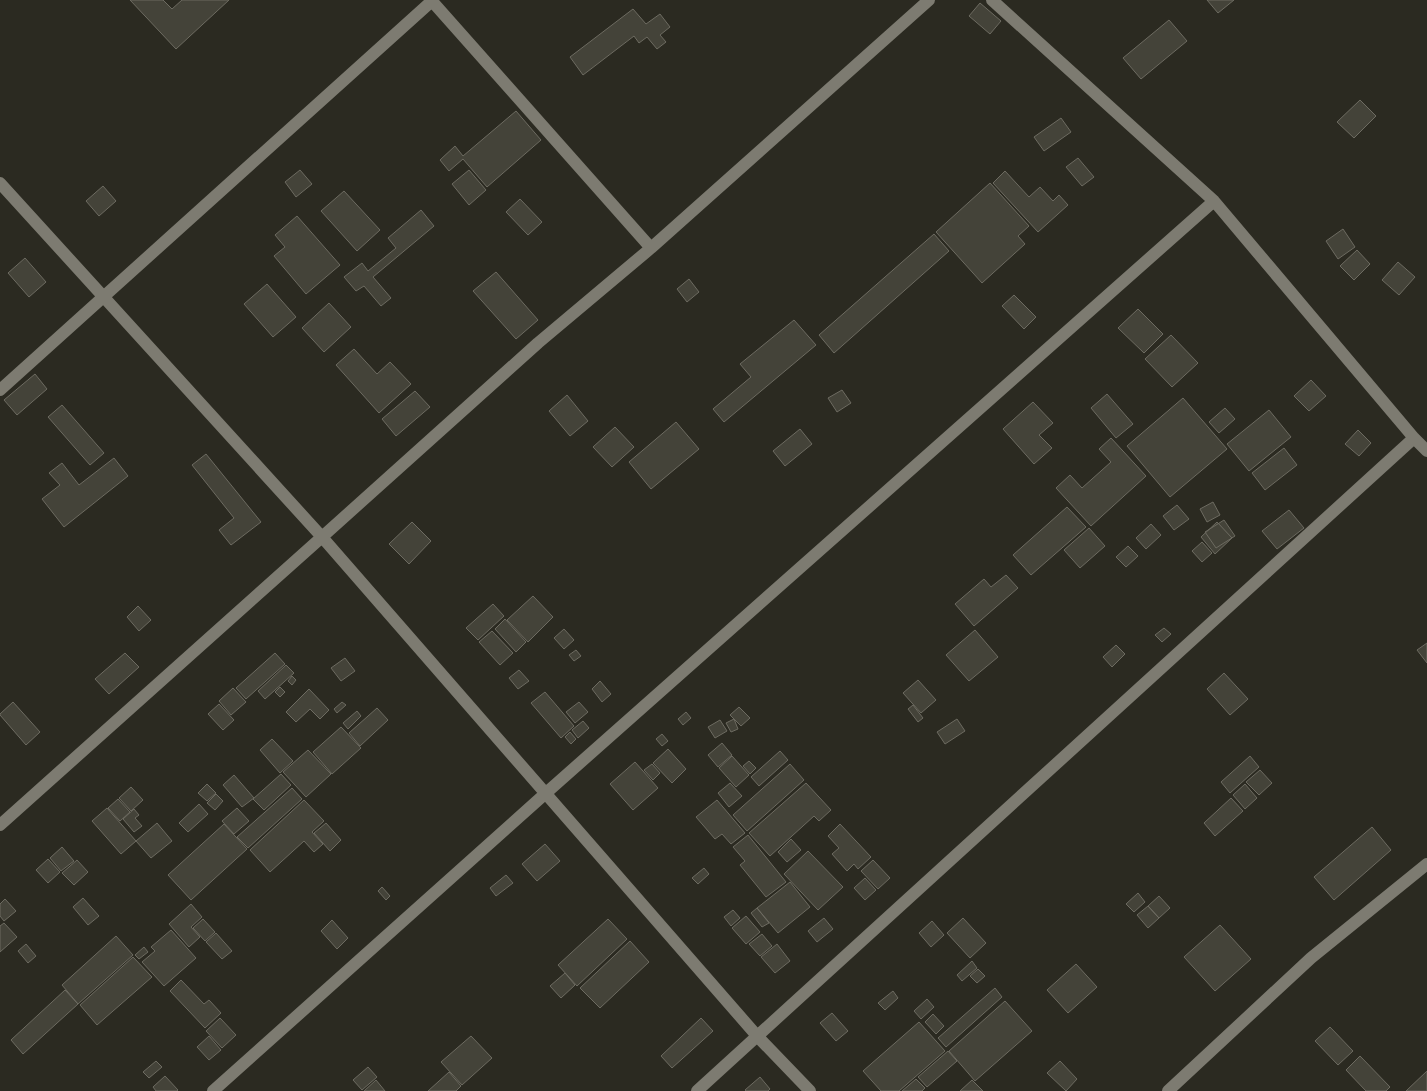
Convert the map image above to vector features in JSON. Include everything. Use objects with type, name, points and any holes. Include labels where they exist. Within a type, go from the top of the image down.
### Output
[{"type":"street","points":[[0,390],[432,0],[651,248]]},
{"type":"street","points":[[0,825],[538,343],[651,248],[929,0]]},
{"type":"street","points":[[992,0],[1214,201],[1414,438],[1427,451]]},
{"type":"street","points":[[0,183],[322,537],[758,1037],[810,1091]]},
{"type":"street","points":[[213,1091],[1214,201]]},
{"type":"street","points":[[697,1091],[1414,438]]},
{"type":"street","points":[[1168,1091],[1311,958],[1427,864]]},
{"type":"building","points":[[130,0],[163,0],[172,9],[182,0],[229,0],[176,49]]},
{"type":"building","points":[[1207,0],[1234,0],[1218,13]]},
{"type":"building","points":[[980,3],[1001,21],[990,34],[969,16]]},
{"type":"building","points":[[633,9],[646,24],[660,14],[670,27],[660,35],[666,42],[657,49],[647,37],[639,43],[634,36],[583,75],[570,57]]},
{"type":"building","points":[[1169,20],[1187,41],[1141,79],[1123,58]]},
{"type":"building","points":[[1360,100],[1376,116],[1354,138],[1337,122]]},
{"type":"building","points":[[516,111],[541,140],[487,187],[463,159],[449,171],[440,160],[455,146],[463,156]]},
{"type":"building","points":[[1061,118],[1071,132],[1044,151],[1034,137]]},
{"type":"building","points":[[1078,158],[1094,177],[1082,186],[1066,167]]},
{"type":"building","points":[[300,170],[312,184],[296,197],[285,182]]},
{"type":"building","points":[[469,170],[486,190],[469,205],[452,184]]},
{"type":"building","points":[[1005,171],[1029,197],[1040,187],[1053,201],[1059,195],[1068,205],[1038,232],[993,183]]},
{"type":"building","points":[[990,183],[1029,226],[1018,236],[1025,244],[982,283],[936,232]]},
{"type":"building","points":[[103,186],[116,201],[99,216],[86,201]]},
{"type":"building","points":[[344,191],[380,230],[357,251],[321,211]]},
{"type":"building","points":[[520,199],[542,222],[528,235],[506,212]]},
{"type":"building","points":[[421,210],[434,226],[373,277],[391,298],[381,306],[364,286],[356,291],[344,277],[362,263],[368,271],[396,248],[388,238]]},
{"type":"building","points":[[297,216],[340,265],[306,294],[274,256],[285,247],[275,235]]},
{"type":"building","points":[[1343,229],[1355,247],[1338,259],[1326,241]]},
{"type":"building","points":[[934,234],[949,251],[834,353],[819,335]]},
{"type":"building","points":[[1357,250],[1370,264],[1354,280],[1340,266]]},
{"type":"building","points":[[25,258],[46,282],[29,297],[8,273]]},
{"type":"building","points":[[1398,262],[1415,277],[1399,295],[1382,280]]},
{"type":"building","points":[[496,272],[538,320],[516,339],[473,291]]},
{"type":"building","points":[[689,279],[699,292],[687,302],[677,289]]},
{"type":"building","points":[[267,284],[296,317],[273,337],[244,304]]},
{"type":"building","points":[[1014,295],[1036,317],[1024,329],[1002,306]]},
{"type":"building","points":[[329,303],[351,327],[324,352],[302,328]]},
{"type":"building","points":[[1138,309],[1163,334],[1144,353],[1118,328]]},
{"type":"building","points":[[794,320],[816,345],[724,422],[713,409],[751,377],[740,364]]},
{"type":"building","points":[[1171,335],[1198,363],[1172,387],[1145,359]]},
{"type":"building","points":[[354,349],[377,374],[390,362],[411,384],[379,413],[336,365]]},
{"type":"building","points":[[35,374],[47,389],[17,415],[4,400]]},
{"type":"building","points":[[1311,380],[1326,396],[1309,411],[1294,396]]},
{"type":"building","points":[[842,390],[851,403],[837,412],[828,398]]},
{"type":"building","points":[[415,391],[430,407],[396,436],[382,419]]},
{"type":"building","points":[[1107,394],[1133,424],[1116,438],[1091,408]]},
{"type":"building","points":[[567,395],[588,421],[570,436],[549,411]]},
{"type":"building","points":[[1183,398],[1227,449],[1170,497],[1127,446]]},
{"type":"building","points":[[1033,402],[1053,423],[1039,435],[1052,448],[1034,464],[1003,429]]},
{"type":"building","points":[[62,405],[104,453],[90,465],[48,417]]},
{"type":"building","points":[[1225,408],[1235,419],[1219,433],[1209,422]]},
{"type":"building","points":[[1269,410],[1291,437],[1249,471],[1227,444]]},
{"type":"building","points":[[676,422],[699,449],[651,489],[629,462]]},
{"type":"building","points":[[615,427],[634,447],[612,467],[593,447]]},
{"type":"building","points":[[800,429],[812,444],[785,466],[773,451]]},
{"type":"building","points":[[1358,430],[1371,443],[1359,456],[1345,444]]},
{"type":"building","points":[[1111,438],[1146,476],[1091,526],[1056,488],[1070,475],[1082,488],[1111,462],[1099,449]]},
{"type":"building","points":[[1284,448],[1297,465],[1265,490],[1252,473]]},
{"type":"building","points":[[206,454],[261,522],[231,545],[219,530],[234,518],[192,465]]},
{"type":"building","points":[[114,458],[128,476],[64,527],[42,499],[60,485],[49,473],[62,463],[79,485]]},
{"type":"building","points":[[1213,502],[1220,515],[1207,522],[1200,509]]},
{"type":"building","points":[[1177,505],[1189,519],[1174,530],[1163,516]]},
{"type":"building","points":[[1067,507],[1086,527],[1031,575],[1013,555]]},
{"type":"building","points":[[1289,510],[1304,528],[1277,549],[1262,531]]},
{"type":"building","points":[[1224,520],[1235,536],[1216,548],[1205,532]]},
{"type":"building","points":[[412,522],[431,541],[409,564],[389,544]]},
{"type":"building","points":[[1217,522],[1232,538],[1215,554],[1201,537]]},
{"type":"building","points":[[1151,524],[1161,535],[1146,549],[1136,538]]},
{"type":"building","points":[[1089,528],[1105,546],[1080,568],[1064,550]]},
{"type":"building","points":[[1202,542],[1212,553],[1202,562],[1192,551]]},
{"type":"building","points":[[1128,546],[1138,556],[1126,567],[1116,557]]},
{"type":"building","points":[[1006,575],[1018,588],[974,626],[955,604],[984,579],[991,587]]},
{"type":"building","points":[[533,596],[553,617],[528,642],[507,620]]},
{"type":"building","points":[[493,604],[504,616],[478,640],[466,628]]},
{"type":"building","points":[[138,606],[151,620],[139,631],[127,617]]},
{"type":"building","points":[[505,619],[526,642],[516,652],[495,629]]},
{"type":"building","points":[[1164,628],[1171,634],[1162,642],[1155,635]]},
{"type":"building","points":[[564,629],[574,640],[564,649],[554,638]]},
{"type":"building","points":[[975,630],[998,657],[969,681],[946,655]]},
{"type":"building","points":[[492,631],[513,653],[500,665],[479,642]]},
{"type":"building","points":[[1427,643],[1427,663],[1417,650]]},
{"type":"building","points":[[1116,645],[1125,654],[1112,667],[1103,657]]},
{"type":"building","points":[[576,650],[581,656],[574,661],[569,655]]},
{"type":"building","points":[[125,653],[139,667],[109,694],[95,679]]},
{"type":"building","points":[[275,653],[285,664],[246,699],[236,688]]},
{"type":"building","points":[[345,658],[355,671],[341,681],[331,668]]},
{"type":"building","points":[[286,665],[294,673],[265,699],[258,691]]},
{"type":"building","points":[[519,670],[529,681],[518,689],[509,678]]},
{"type":"building","points":[[1224,673],[1248,699],[1230,715],[1207,689]]},
{"type":"building","points":[[292,676],[296,680],[292,685],[288,681]]},
{"type":"building","points":[[918,680],[936,700],[921,713],[903,693]]},
{"type":"building","points":[[600,681],[611,694],[602,702],[592,689]]},
{"type":"building","points":[[280,687],[285,692],[280,697],[275,692]]},
{"type":"building","points":[[233,688],[246,702],[231,715],[219,701]]},
{"type":"building","points":[[309,689],[329,710],[320,719],[310,709],[296,722],[286,712]]},
{"type":"building","points":[[545,692],[574,726],[561,738],[531,703]]},
{"type":"building","points":[[13,702],[40,732],[26,745],[0,715]]},
{"type":"building","points":[[342,702],[346,705],[337,713],[334,709]]},
{"type":"building","points":[[579,702],[588,712],[575,723],[566,712]]},
{"type":"building","points":[[219,704],[234,720],[223,730],[208,714]]},
{"type":"building","points":[[913,705],[923,718],[918,722],[908,709]]},
{"type":"building","points":[[739,707],[750,718],[741,726],[730,715]]},
{"type":"building","points":[[377,708],[388,720],[360,746],[349,733]]},
{"type":"building","points":[[357,711],[361,716],[348,729],[343,723]]},
{"type":"building","points":[[686,712],[691,718],[683,725],[678,719]]},
{"type":"building","points":[[734,719],[738,729],[731,732],[726,723]]},
{"type":"building","points":[[957,719],[965,731],[945,744],[937,732]]},
{"type":"building","points":[[720,720],[727,731],[715,738],[708,727]]},
{"type":"building","points":[[583,721],[589,728],[578,738],[572,730]]},
{"type":"building","points":[[341,727],[361,748],[332,774],[313,752]]},
{"type":"building","points":[[570,732],[576,739],[571,744],[565,737]]},
{"type":"building","points":[[662,734],[668,741],[662,746],[656,739]]},
{"type":"building","points":[[272,739],[293,761],[280,773],[260,750]]},
{"type":"building","points":[[722,743],[732,755],[718,767],[708,755]]},
{"type":"building","points":[[668,749],[686,769],[672,783],[653,763]]},
{"type":"building","points":[[308,750],[331,774],[306,797],[283,772]]},
{"type":"building","points":[[780,751],[788,760],[759,786],[751,777]]},
{"type":"building","points":[[732,756],[749,775],[736,787],[719,768]]},
{"type":"building","points":[[1250,756],[1259,767],[1230,793],[1221,782]]},
{"type":"building","points":[[749,761],[756,768],[750,774],[743,766]]},
{"type":"building","points":[[635,762],[658,788],[633,810],[610,784]]},
{"type":"building","points":[[652,764],[660,773],[653,780],[644,770]]},
{"type":"building","points":[[790,764],[804,780],[747,831],[733,815]]},
{"type":"building","points":[[1260,770],[1272,783],[1259,795],[1246,782]]},
{"type":"building","points":[[281,774],[291,785],[264,810],[253,799]]},
{"type":"building","points":[[234,775],[254,798],[242,807],[223,785]]},
{"type":"building","points":[[730,783],[742,796],[729,807],[718,793]]},
{"type":"building","points":[[806,783],[831,810],[819,821],[814,816],[770,856],[749,833]]},
{"type":"building","points":[[207,784],[216,793],[207,801],[198,793]]},
{"type":"building","points":[[1245,784],[1257,798],[1245,809],[1233,795]]},
{"type":"building","points":[[131,787],[143,800],[131,811],[119,798]]},
{"type":"building","points":[[292,788],[302,799],[248,848],[237,837]]},
{"type":"building","points":[[216,794],[223,801],[215,810],[207,803]]},
{"type":"building","points":[[1231,798],[1243,811],[1215,836],[1204,823]]},
{"type":"building","points":[[118,799],[130,812],[120,821],[108,808]]},
{"type":"building","points":[[304,800],[324,821],[312,832],[323,844],[314,852],[304,841],[270,872],[250,850]]},
{"type":"building","points":[[717,800],[745,833],[731,844],[722,834],[715,839],[696,817]]},
{"type":"building","points":[[199,804],[208,814],[188,832],[179,823]]},
{"type":"building","points":[[107,808],[136,841],[121,854],[92,821]]},
{"type":"building","points":[[237,808],[249,821],[234,834],[222,821]]},
{"type":"building","points":[[134,809],[139,815],[135,818],[142,826],[134,832],[123,819]]},
{"type":"building","points":[[157,823],[172,841],[151,858],[136,841]]},
{"type":"building","points":[[326,823],[341,840],[330,851],[314,833]]},
{"type":"building","points":[[224,824],[247,849],[191,900],[168,875]]},
{"type":"building","points":[[840,824],[871,857],[858,869],[854,864],[847,871],[832,854],[839,848],[828,836]]},
{"type":"building","points":[[1372,827],[1391,850],[1334,900],[1314,877]]},
{"type":"building","points":[[748,835],[786,882],[766,897],[740,865],[745,861],[733,847]]},
{"type":"building","points":[[791,839],[801,850],[787,862],[778,852]]},
{"type":"building","points":[[545,844],[560,861],[537,881],[522,864]]},
{"type":"building","points":[[62,847],[74,861],[61,871],[50,858]]},
{"type":"building","points":[[808,851],[843,887],[818,910],[784,874]]},
{"type":"building","points":[[48,859],[60,872],[48,883],[36,870]]},
{"type":"building","points":[[77,860],[88,872],[74,885],[62,873]]},
{"type":"building","points":[[873,860],[890,878],[878,889],[861,871]]},
{"type":"building","points":[[704,868],[709,874],[698,884],[692,878]]},
{"type":"building","points":[[506,875],[513,883],[496,896],[490,888]]},
{"type":"building","points":[[865,878],[876,890],[865,900],[854,888]]},
{"type":"building","points":[[790,882],[810,907],[778,933],[757,908]]},
{"type":"building","points":[[382,887],[390,896],[386,900],[378,891]]},
{"type":"building","points":[[1138,893],[1145,902],[1134,912],[1126,904]]},
{"type":"building","points":[[1159,896],[1170,908],[1159,918],[1148,906]]},
{"type":"building","points":[[83,898],[99,916],[88,925],[73,907]]},
{"type":"building","points":[[5,899],[16,911],[4,921],[0,916],[0,904]]},
{"type":"building","points":[[191,904],[202,917],[191,927],[200,937],[189,947],[169,924]]},
{"type":"building","points":[[1148,906],[1159,918],[1148,928],[1137,915]]},
{"type":"building","points":[[757,908],[769,923],[762,927],[751,913]]},
{"type":"building","points":[[733,910],[740,918],[731,926],[724,917]]},
{"type":"building","points":[[746,916],[760,932],[746,944],[732,928]]},
{"type":"building","points":[[824,918],[833,929],[817,942],[808,931]]},
{"type":"building","points":[[963,918],[986,943],[970,958],[947,933]]},
{"type":"building","points":[[203,919],[215,932],[205,941],[193,928]]},
{"type":"building","points":[[608,919],[627,939],[577,986],[558,965]]},
{"type":"building","points":[[332,920],[348,938],[337,949],[321,931]]},
{"type":"building","points":[[932,921],[944,935],[931,947],[919,933]]},
{"type":"building","points":[[4,923],[17,937],[0,952],[0,926]]},
{"type":"building","points":[[1220,925],[1251,959],[1215,991],[1184,957]]},
{"type":"building","points":[[171,930],[196,958],[164,986],[142,962],[155,951],[151,947]]},
{"type":"building","points":[[216,933],[232,951],[222,959],[206,942]]},
{"type":"building","points":[[762,934],[772,946],[760,956],[749,944]]},
{"type":"building","points":[[116,936],[133,955],[78,1004],[62,985]]},
{"type":"building","points":[[630,941],[649,962],[600,1008],[580,988]]},
{"type":"building","points":[[26,944],[36,956],[28,963],[18,951]]},
{"type":"building","points":[[777,944],[790,961],[775,973],[761,957]]},
{"type":"building","points":[[144,947],[148,952],[139,959],[135,955]]},
{"type":"building","points":[[133,957],[152,977],[97,1025],[80,1005]]},
{"type":"building","points":[[972,961],[977,968],[962,981],[957,975]]},
{"type":"building","points":[[1076,964],[1097,987],[1068,1013],[1047,990]]},
{"type":"building","points":[[978,969],[985,976],[977,983],[970,976]]},
{"type":"building","points":[[565,973],[575,985],[561,998],[550,986]]},
{"type":"building","points":[[181,980],[204,1004],[209,1000],[221,1013],[205,1028],[170,991]]},
{"type":"building","points":[[995,988],[1002,997],[946,1047],[938,1038]]},
{"type":"building","points":[[65,990],[78,1004],[23,1054],[11,1040]]},
{"type":"building","points":[[893,991],[898,998],[885,1010],[878,1003]]},
{"type":"building","points":[[927,999],[934,1007],[921,1019],[914,1011]]},
{"type":"building","points":[[1005,1001],[1032,1031],[975,1081],[949,1051]]},
{"type":"building","points":[[832,1013],[848,1031],[836,1041],[820,1023]]},
{"type":"building","points":[[933,1014],[944,1026],[936,1034],[925,1022]]},
{"type":"building","points":[[220,1018],[236,1035],[222,1048],[206,1031]]},
{"type":"building","points":[[701,1018],[713,1031],[672,1068],[661,1056]]},
{"type":"building","points":[[919,1022],[945,1051],[899,1091],[881,1091],[863,1071]]},
{"type":"building","points":[[1330,1027],[1353,1051],[1338,1065],[1315,1041]]},
{"type":"building","points":[[209,1036],[221,1050],[209,1060],[197,1047]]},
{"type":"building","points":[[471,1036],[492,1058],[462,1085],[441,1062]]},
{"type":"building","points":[[948,1051],[957,1061],[927,1087],[918,1077]]},
{"type":"building","points":[[1360,1056],[1390,1087],[1386,1091],[1366,1091],[1346,1070]]},
{"type":"building","points":[[156,1061],[162,1067],[149,1078],[143,1072]]},
{"type":"building","points":[[1060,1061],[1077,1079],[1066,1091],[1047,1073]]},
{"type":"building","points":[[368,1067],[377,1077],[362,1090],[353,1080]]},
{"type":"building","points":[[1427,1071],[1427,1091],[1406,1091]]},
{"type":"building","points":[[449,1072],[461,1086],[456,1091],[428,1091]]},
{"type":"building","points":[[165,1076],[178,1090],[177,1091],[156,1091],[153,1087]]},
{"type":"building","points":[[760,1077],[770,1089],[768,1091],[745,1090]]},
{"type":"building","points":[[916,1079],[925,1088],[922,1091],[902,1091]]},
{"type":"building","points":[[376,1080],[385,1091],[364,1091]]},
{"type":"building","points":[[972,1080],[983,1091],[960,1091]]}]
